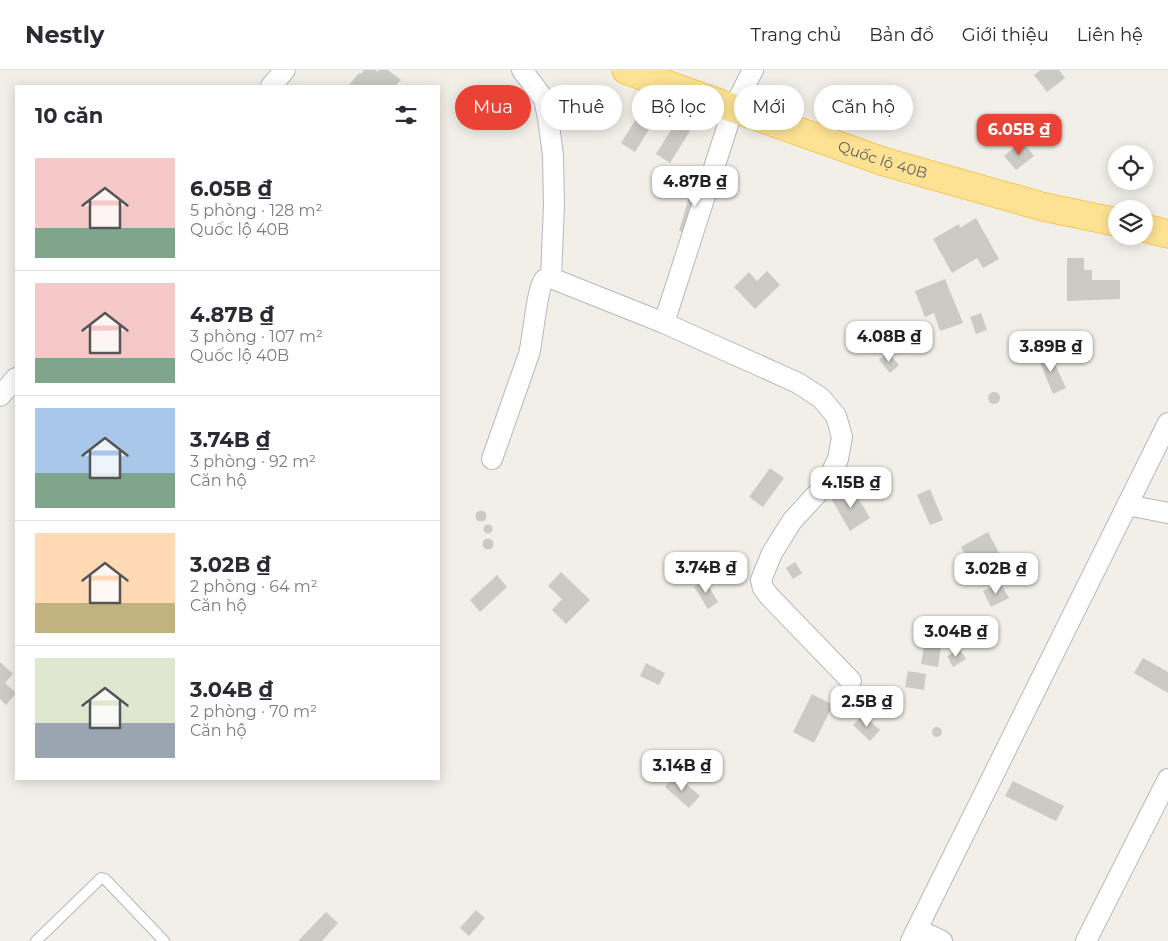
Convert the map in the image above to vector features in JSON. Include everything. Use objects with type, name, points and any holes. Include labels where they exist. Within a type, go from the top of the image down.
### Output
[{"type":"highway","name":"Quốc lộ 40B","points":[[626,70],[885,162],[1044,207],[1108,220]]},
{"type":"highway","points":[[1153,230],[1168,234]]},
{"type":"street","points":[[272,85],[286,70]]},
{"type":"street","points":[[522,70],[544,99],[548,118],[552,155],[553,195],[551,278]]},
{"type":"street","points":[[664,323],[733,109],[753,70]]},
{"type":"street","points":[[492,459],[532,342],[536,304],[542,282],[545,279],[551,278],[664,323],[798,384],[821,398],[836,416],[842,437],[838,459],[826,484],[806,504],[772,552],[761,580],[763,588],[769,596],[851,681]]},
{"type":"street","points":[[0,396],[15,379]]},
{"type":"street","points":[[942,941],[914,935],[1168,423]]},
{"type":"street","points":[[1127,505],[1168,513]]},
{"type":"street","points":[[1086,941],[1168,779]]},
{"type":"lane","points":[[36,941],[100,879],[104,878],[164,941]]},
{"type":"building","points":[[364,70],[375,70],[378,72],[379,70],[388,70],[401,80],[396,85],[349,85],[359,73],[361,74]]},
{"type":"building","points":[[1041,70],[1059,70],[1065,78],[1047,92],[1034,75]]},
{"type":"building","points":[[632,125],[632,130],[649,130],[635,152],[621,143]]},
{"type":"building","points":[[671,130],[690,131],[670,163],[656,154]]},
{"type":"building","points":[[1022,141],[1034,156],[1016,170],[1004,156]]},
{"type":"building","points":[[694,180],[710,184],[695,236],[679,231]]},
{"type":"building","points":[[976,218],[999,259],[983,268],[977,258],[952,273],[933,239],[959,224],[960,228]]},
{"type":"building","points":[[1067,258],[1084,258],[1084,270],[1092,270],[1092,280],[1120,280],[1120,299],[1067,301]]},
{"type":"building","points":[[767,271],[780,285],[755,309],[734,287],[749,272],[757,281]]},
{"type":"building","points":[[945,279],[963,323],[940,331],[934,313],[925,317],[915,291]]},
{"type":"building","points":[[981,313],[987,330],[976,334],[970,317]]},
{"type":"building","points":[[1049,351],[1066,388],[1053,394],[1037,356]]},
{"type":"building","points":[[887,352],[899,365],[890,373],[879,360]]},
{"type":"building","points":[[994,392],[1000,398],[994,404],[988,398]]},
{"type":"building","points":[[770,468],[784,478],[763,507],[749,497]]},
{"type":"building","points":[[852,488],[870,518],[850,531],[832,500]]},
{"type":"building","points":[[930,489],[943,520],[930,525],[917,495]]},
{"type":"building","points":[[481,510],[487,516],[481,522],[475,516]]},
{"type":"building","points":[[488,524],[493,529],[488,534],[483,529]]},
{"type":"building","points":[[988,532],[1008,570],[992,578],[984,562],[972,568],[961,547]]},
{"type":"building","points":[[488,538],[494,544],[488,550],[482,544]]},
{"type":"building","points":[[795,562],[802,573],[793,579],[786,568]]},
{"type":"building","points":[[561,572],[590,600],[566,624],[552,610],[562,599],[548,586]]},
{"type":"building","points":[[497,575],[507,587],[480,612],[470,600]]},
{"type":"building","points":[[705,580],[718,602],[708,609],[694,587]]},
{"type":"building","points":[[1000,582],[1009,598],[991,607],[983,591]]},
{"type":"building","points":[[928,623],[944,626],[938,667],[921,664]]},
{"type":"building","points":[[960,649],[966,659],[953,667],[947,656]]},
{"type":"building","points":[[1143,658],[1168,672],[1168,693],[1134,673]]},
{"type":"building","points":[[0,662],[13,674],[5,683],[15,694],[6,705],[0,699]]},
{"type":"building","points":[[646,663],[665,673],[659,685],[640,676]]},
{"type":"building","points":[[908,671],[926,674],[924,690],[905,687]]},
{"type":"building","points":[[812,694],[833,705],[814,743],[793,732]]},
{"type":"building","points":[[863,715],[880,730],[870,741],[853,725]]},
{"type":"building","points":[[935,727],[939,727],[942,732],[941,736],[935,737],[932,734],[932,730]]},
{"type":"building","points":[[676,775],[700,796],[689,808],[665,787]]},
{"type":"building","points":[[1013,781],[1064,806],[1056,821],[1005,796]]},
{"type":"building","points":[[476,910],[485,918],[469,936],[460,928]]},
{"type":"building","points":[[326,912],[338,923],[322,941],[298,941]]}]
